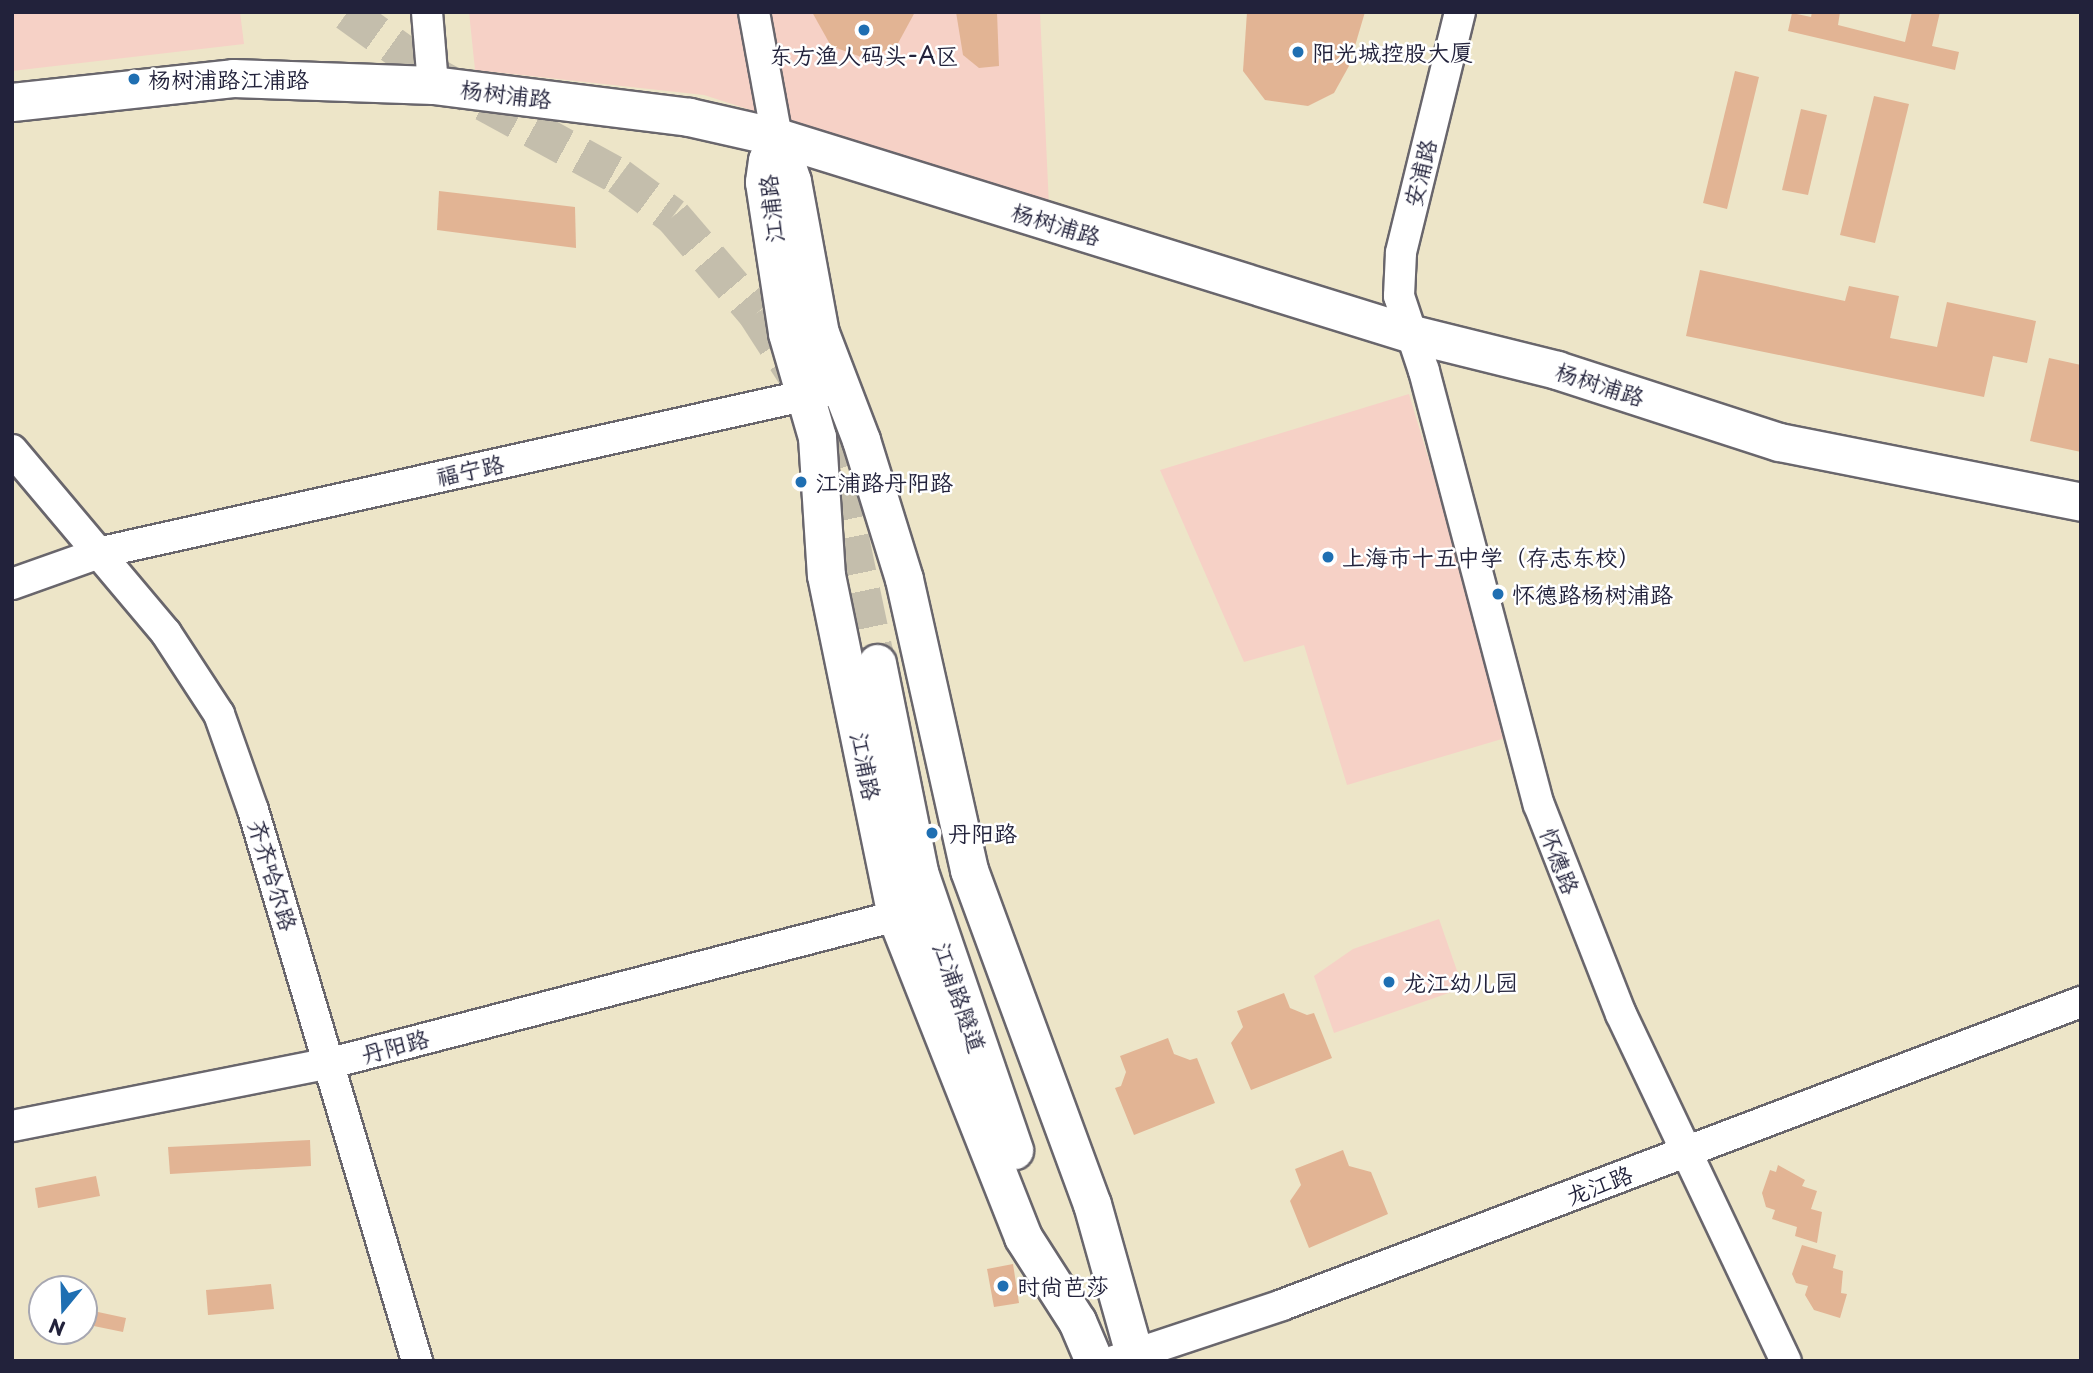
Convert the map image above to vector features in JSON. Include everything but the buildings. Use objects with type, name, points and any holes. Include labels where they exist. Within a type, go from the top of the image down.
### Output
[{"type":"main road","name":"杨树浦路","points":[[12,103],[233,78],[433,85],[689,117],[777,138],[1412,334],[1557,370],[1779,442],[2081,502]]},
{"type":"main road","name":"江浦路","points":[[777,138],[792,181],[820,334],[823,392],[817,437],[827,575],[896,916],[1023,1237],[1077,1321],[1094,1361]]},
{"type":"main road","name":"江浦路","points":[[823,392],[904,579],[969,870],[1091,1204],[1118,1308],[1128,1359]]},
{"type":"main road","name":"江浦路隧道","points":[[1077,1321],[943,951],[919,872],[889,662],[944,872],[965,937],[1118,1308]]},
{"type":"street","points":[[428,12],[433,85]]},
{"type":"street","name":"江浦路","points":[[754,12],[777,138]]},
{"type":"street","name":"安浦路","points":[[1412,334],[1399,296],[1398,270],[1460,12]]},
{"type":"street","name":"怀德路","points":[[1412,334],[1539,805],[1621,1014],[1786,1361]]},
{"type":"street","name":"福宁路","points":[[12,584],[102,552],[823,392]]},
{"type":"street","name":"齐齐哈尔路","points":[[12,450],[102,552],[166,633],[219,714],[331,1063],[360,1178],[417,1361]]},
{"type":"street","name":"丹阳路","points":[[12,1126],[331,1063],[896,916]]},
{"type":"street","name":"龙江路","points":[[1128,1359],[1282,1305],[2081,1002]]},
{"type":"shaded area","points":[[12,12],[240,12],[244,44],[12,71]]},
{"type":"shaded area","points":[[469,12],[1040,12],[1049,206],[704,95],[475,70]]},
{"type":"shaded area","name":"上海市十五中学（存志东校）","points":[[1409,394],[1512,736],[1347,785],[1304,645],[1244,662],[1160,470]]},
{"type":"shaded area","name":"龙江幼儿园","points":[[1439,919],[1463,988],[1334,1033],[1314,976],[1353,949]]},
{"type":"tunnel","points":[[347,12],[436,76],[619,176],[673,216],[756,313],[796,375]]},
{"type":"tunnel","points":[[824,434],[839,483],[877,663]]},
{"type":"place","name":"东方渔人码头-A区","points":[[864,30]]},
{"type":"place","name":"阳光城控股大厦","points":[[1298,52]]},
{"type":"place","name":"杨树浦路江浦路","points":[[134,79]]},
{"type":"place","name":"江浦路丹阳路","points":[[801,482]]},
{"type":"place","name":"上海市十五中学（存志东校）","points":[[1328,557]]},
{"type":"place","name":"怀德路杨树浦路","points":[[1498,594]]},
{"type":"place","name":"丹阳路","points":[[932,833]]},
{"type":"place","name":"龙江幼儿园","points":[[1389,982]]},
{"type":"place","name":"时尚芭莎","points":[[1003,1286]]}]
